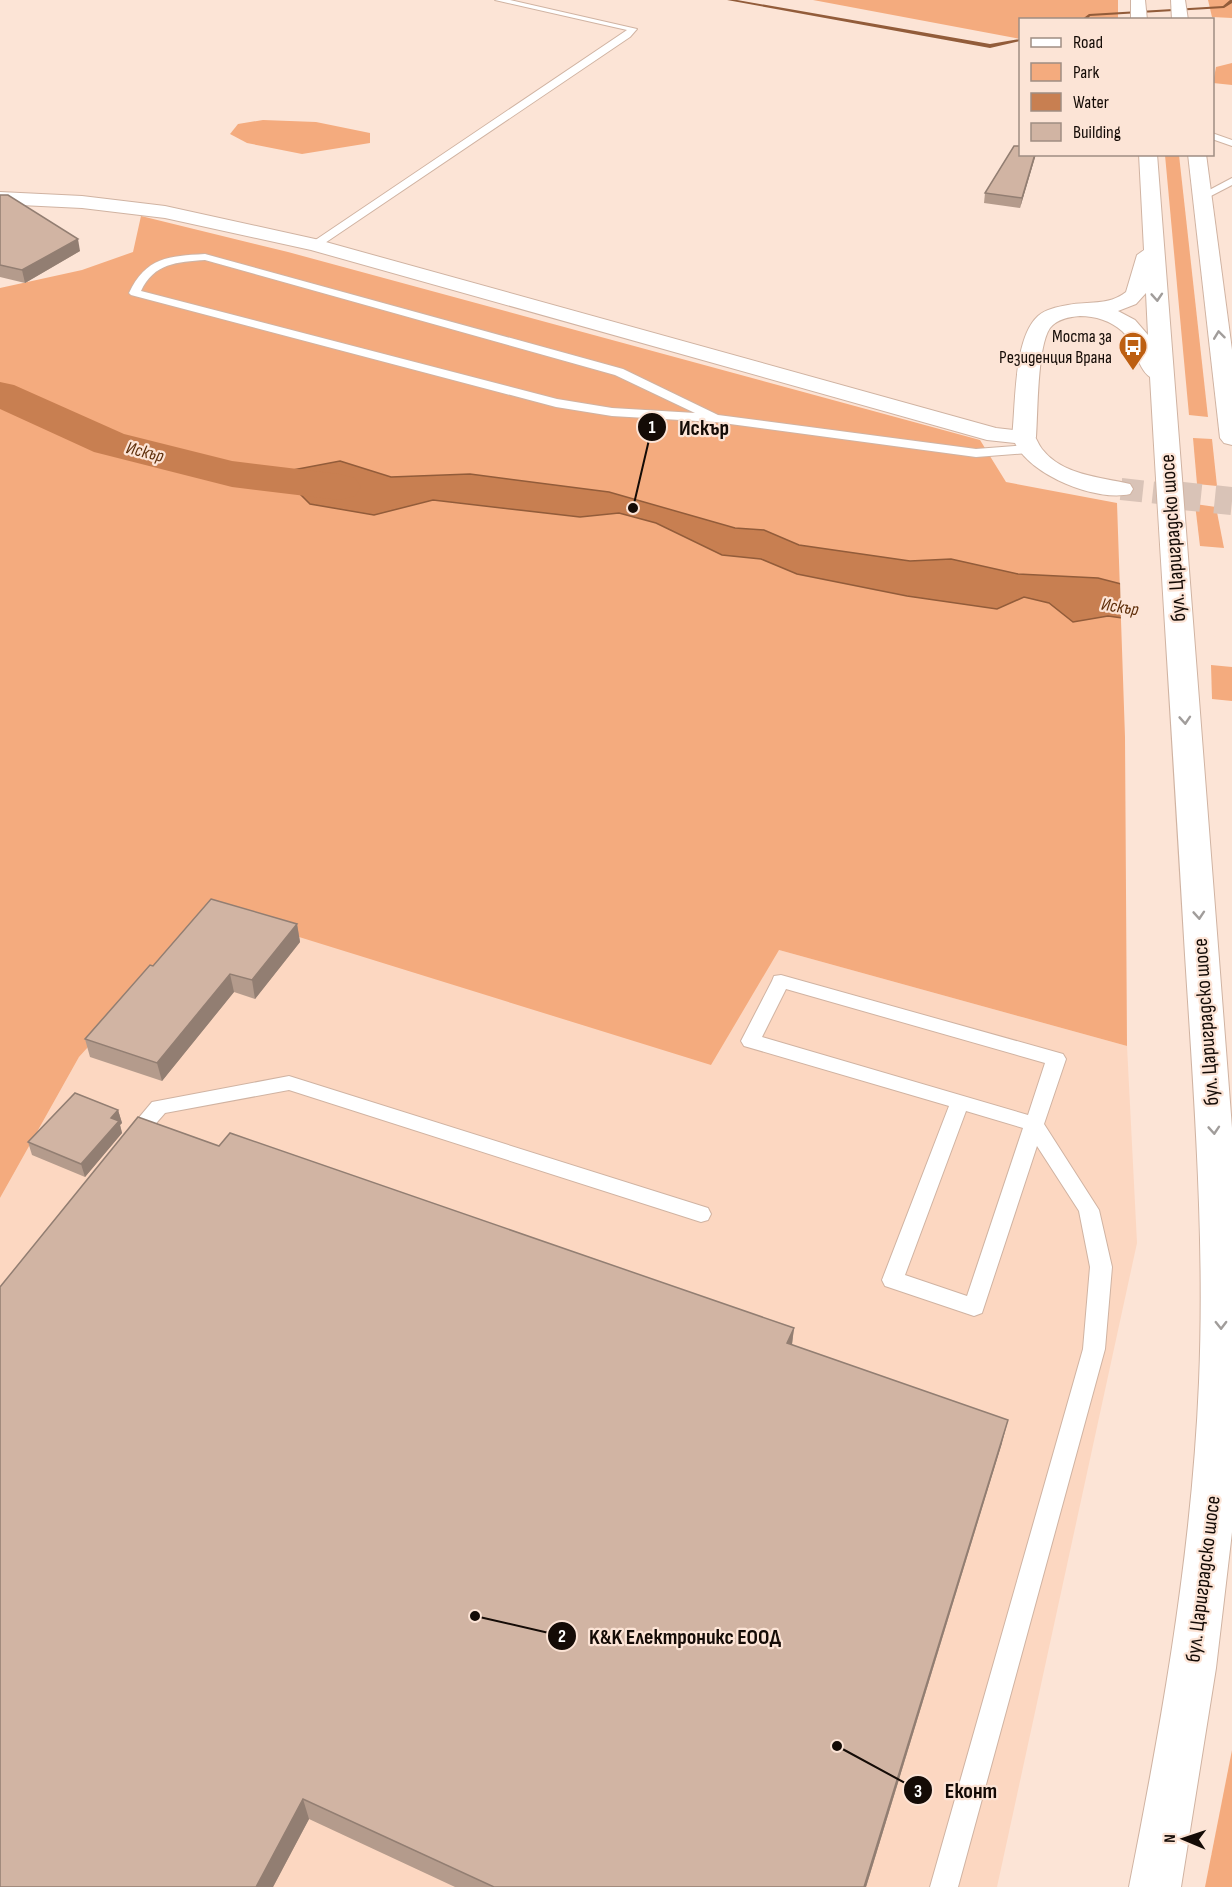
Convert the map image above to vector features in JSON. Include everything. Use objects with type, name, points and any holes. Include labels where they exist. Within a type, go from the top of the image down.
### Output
[{"type":"main road","points":[[1138,0],[1139,18]]},
{"type":"main road","points":[[1178,0],[1180,18]]},
{"type":"main road","name":"бул. Цариградско шосе","points":[[1148,156],[1216,1162],[1221,1331],[1217,1445],[1204,1594],[1186,1717],[1155,1887]]},
{"type":"main road","points":[[1197,156],[1229,396],[1232,438]]},
{"type":"main road","points":[[0,198],[82,202],[154,210],[196,217],[315,245],[1026,443],[1044,463],[1064,475],[1095,485],[1121,489]]},
{"type":"main road","points":[[1026,443],[1034,341],[1041,325],[1055,314],[1093,310],[1124,303],[1134,296],[1152,236]]},
{"type":"main road","points":[[1093,310],[1119,318],[1134,328],[1163,385]]},
{"type":"lane","points":[[315,245],[633,29],[499,0]]},
{"type":"lane","points":[[1214,137],[1232,143]]},
{"type":"lane","points":[[1203,196],[1232,181]]},
{"type":"lane","points":[[715,418],[619,372],[205,257],[164,260],[140,278],[135,293],[556,403],[612,412],[715,418],[976,453],[1026,443]]},
{"type":"lane","points":[[944,1887],[1094,1349],[1101,1267],[1089,1210],[1034,1124],[960,1102],[751,1041],[781,981],[1056,1059],[1034,1124],[974,1307],[893,1280],[960,1102]]},
{"type":"lane","points":[[121,1152],[159,1107],[289,1083],[701,1214]]},
{"type":"shaded area","points":[[212,910],[779,950],[1127,1046],[1137,1243],[997,1887],[0,1887],[0,1198],[79,1057]]},
{"type":"green space","points":[[813,0],[1118,0],[1118,18],[1019,18],[1019,39]]},
{"type":"green space","points":[[1208,0],[1232,0],[1232,18],[1212,17]]},
{"type":"green space","points":[[1232,63],[1232,85],[1214,83],[1216,67]]},
{"type":"green space","points":[[263,120],[316,122],[370,133],[370,143],[302,154],[247,143],[230,134],[238,124]]},
{"type":"green space","points":[[1165,156],[1179,156],[1208,417],[1189,415]]},
{"type":"green space","points":[[141,216],[288,252],[980,440],[1006,482],[1117,503],[1125,737],[1127,1046],[779,950],[711,1065],[212,910],[79,1057],[0,1198],[0,288],[82,270],[133,252]]},
{"type":"green space","points":[[1193,438],[1212,439],[1217,486],[1197,484]]},
{"type":"green space","points":[[1195,504],[1216,507],[1224,548],[1200,546]]},
{"type":"green space","points":[[1211,665],[1232,667],[1232,701],[1212,699]]},
{"type":"green space","points":[[1232,1750],[1232,1887],[1205,1887]]},
{"type":"water","points":[[340,461],[391,477],[470,474],[609,492],[735,528],[764,530],[799,545],[910,561],[951,559],[1018,574],[1098,578],[1156,593],[1203,629],[1108,616],[1073,622],[1049,603],[1024,597],[997,609],[907,596],[797,574],[761,559],[722,555],[656,523],[619,513],[580,517],[433,500],[374,515],[310,504],[295,489],[256,477]]},
{"type":"pier","points":[[1120,580],[1157,590],[1232,600],[1232,642],[1203,632],[1121,621]]},
{"type":"building","points":[[1014,146],[1019,146],[1019,156],[1034,156],[1022,198],[985,193]]},
{"type":"building","points":[[0,195],[8,195],[78,239],[22,270],[0,265]]},
{"type":"building","points":[[211,899],[297,924],[252,980],[230,974],[157,1063],[85,1039],[150,965],[153,966]]},
{"type":"building","points":[[75,1093],[118,1110],[111,1118],[119,1121],[81,1164],[28,1142]]},
{"type":"building","points":[[138,1117],[219,1146],[230,1133],[794,1328],[787,1343],[1008,1420],[864,1887],[494,1887],[303,1799],[256,1887],[0,1887],[0,1287]]},
{"type":"waterway","points":[[729,0],[990,46],[1019,40]]},
{"type":"waterway","points":[[1085,18],[1089,15],[1224,7],[1232,1]]},
{"type":"waterway","name":"Искър","points":[[0,394],[109,443],[232,474],[339,487]]},
{"type":"tunnel","points":[[1121,489],[1187,496]]},
{"type":"tunnel","points":[[1173,495],[1232,501]]},
{"type":"place","name":"Моста за Резиденция Врана","points":[[1133,372]]},
{"type":"place","name":"Искър","points":[[633,508]]},
{"type":"place","name":"K&K Електроникс ЕООД","points":[[475,1616]]},
{"type":"place","name":"Еконт","points":[[837,1746]]}]
